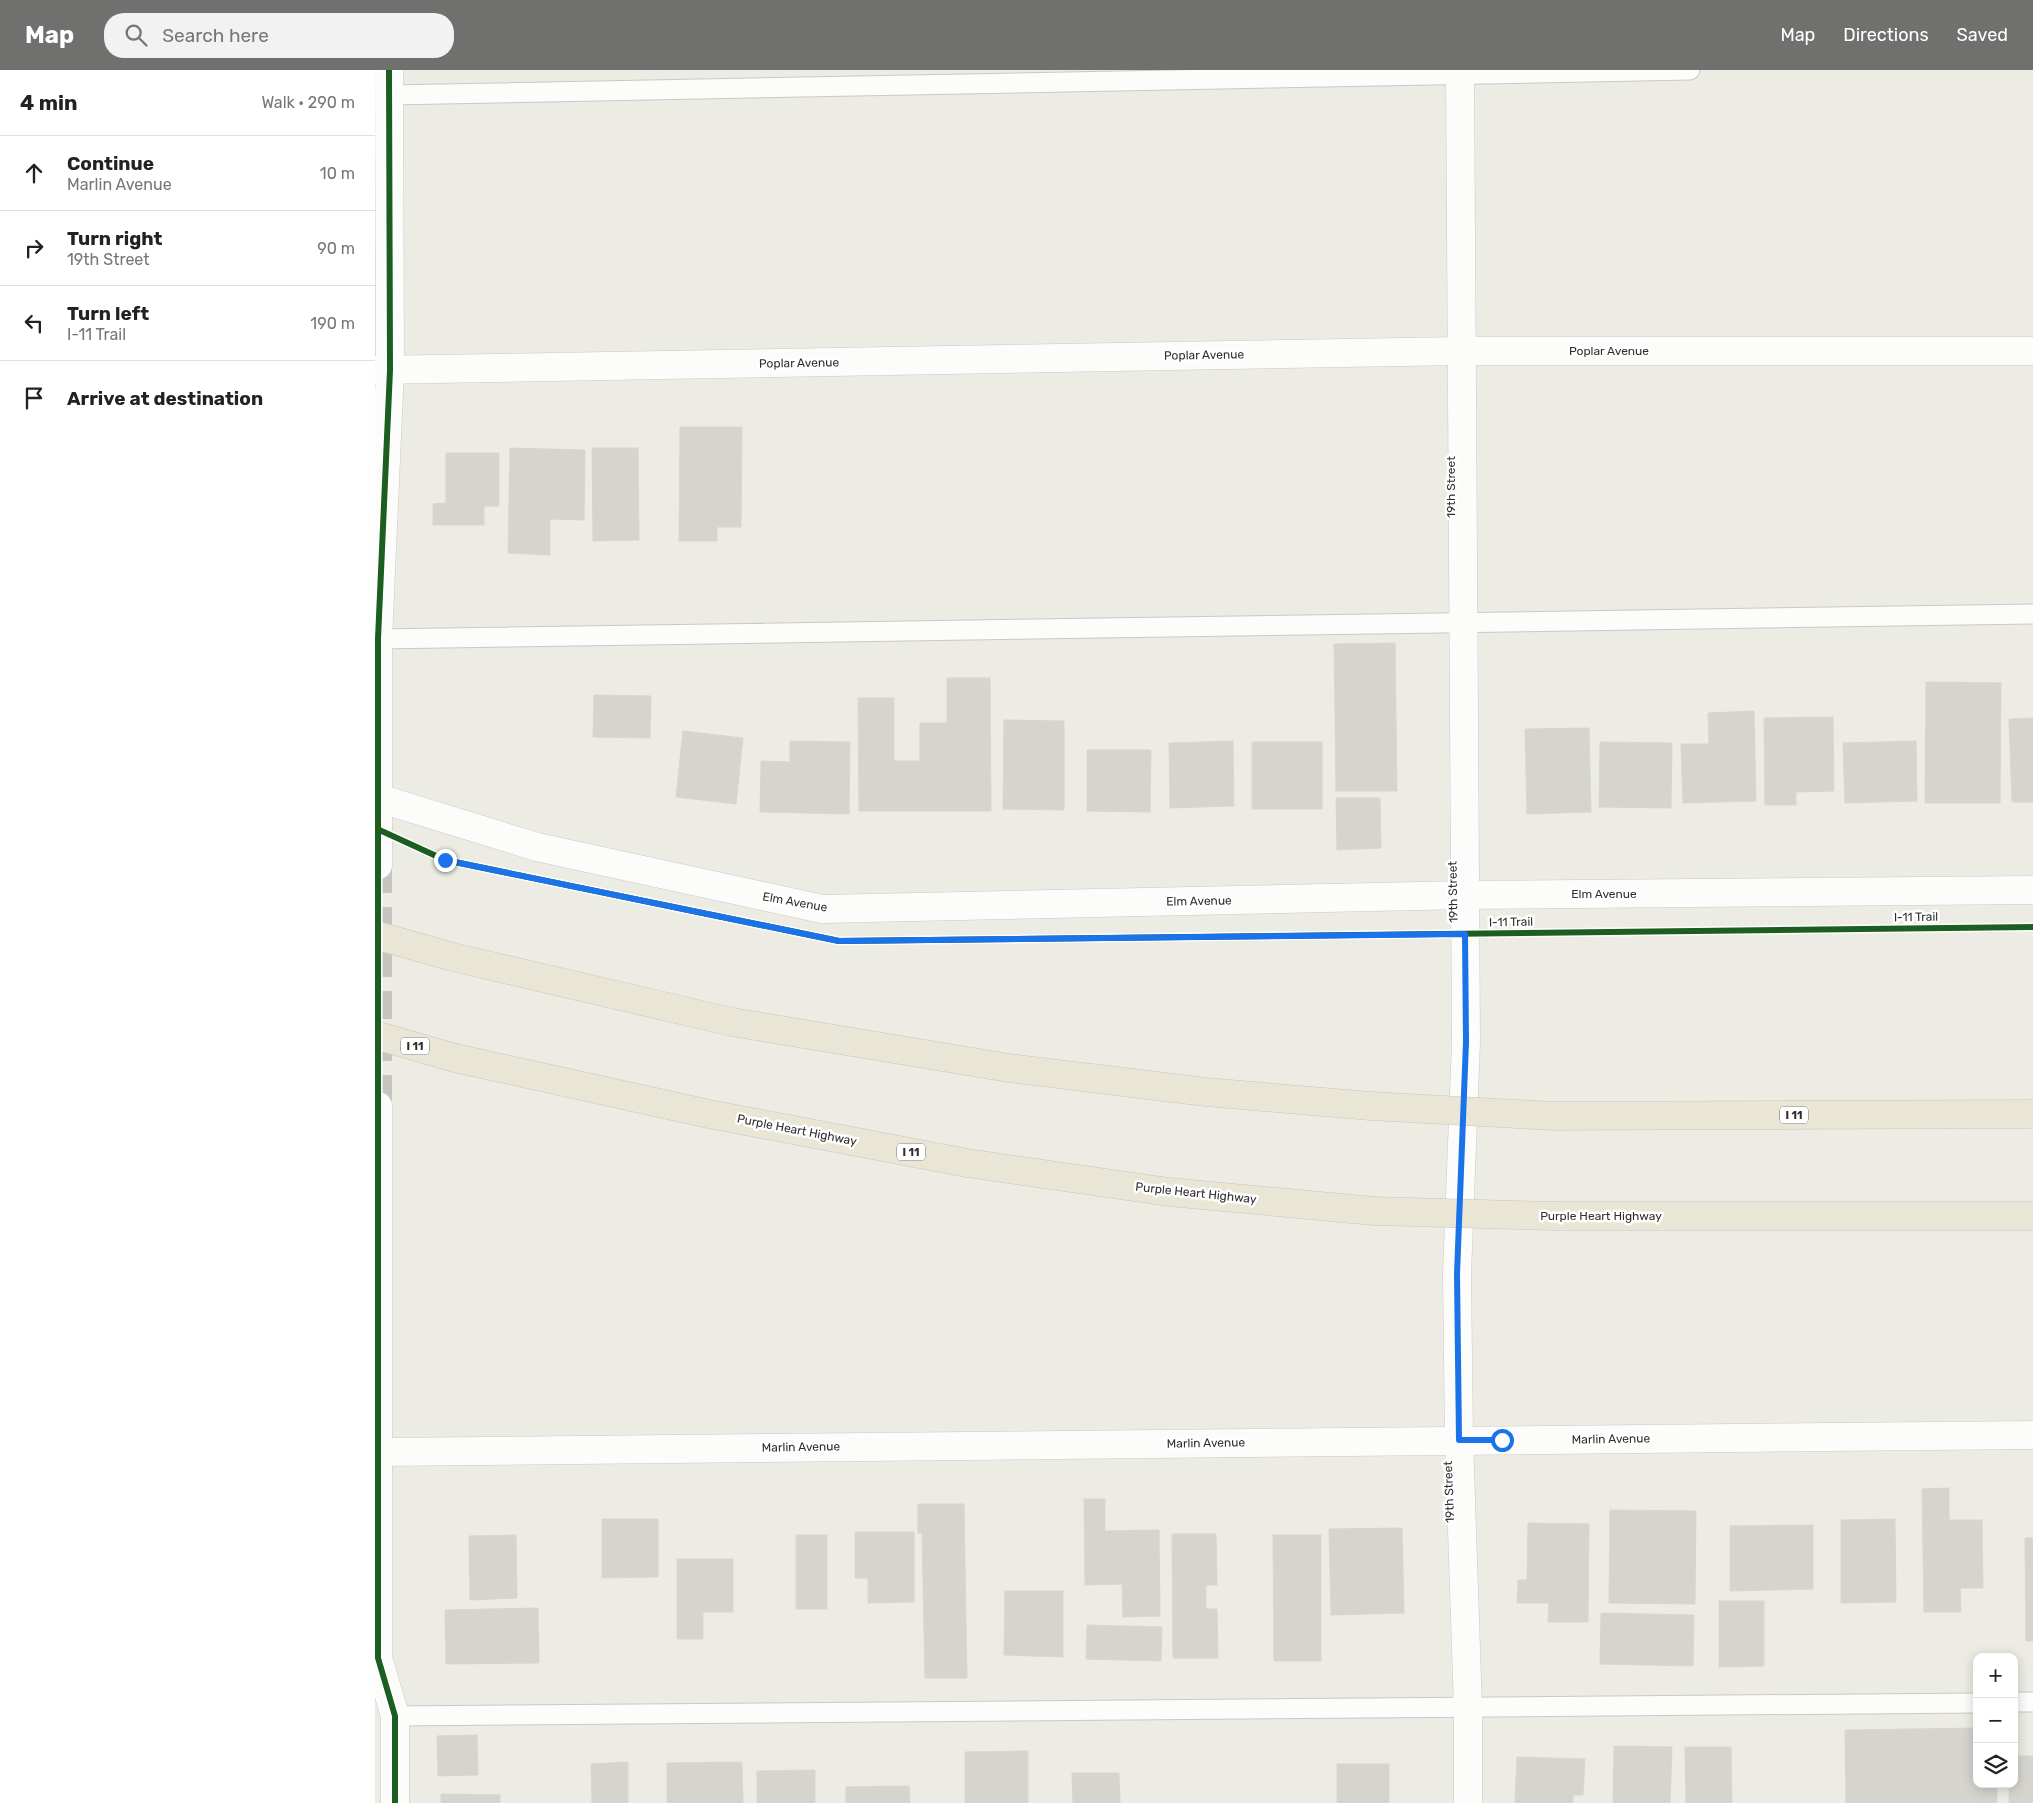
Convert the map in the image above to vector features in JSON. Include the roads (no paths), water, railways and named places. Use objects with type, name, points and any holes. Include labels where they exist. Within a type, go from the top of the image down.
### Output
[{"type":"highway","name":"I 11","points":[[375,935],[453,957],[732,1022],[1000,1066],[1205,1092],[1371,1106],[1554,1116],[2033,1114]]},
{"type":"highway","name":"Purple Heart Highway","points":[[375,1035],[455,1058],[709,1114],[967,1163],[1169,1192],[1373,1211],[1555,1216],[2033,1216]]},
{"type":"street","name":"19th Street","points":[[1460,72],[1466,1042],[1457,1274],[1459,1440],[1468,1708],[1468,1803]]},
{"type":"street","points":[[378,865],[378,639],[389,83]]},
{"type":"street","name":"Poplar Avenue","points":[[382,370],[1462,350],[2033,350]]},
{"type":"street","name":"Elm Avenue","points":[[378,798],[537,846],[822,909],[1464,895],[2033,890]]},
{"type":"street","points":[[378,1106],[379,1452],[377,1657],[395,1716],[395,1803]]},
{"type":"street","name":"Marlin Avenue","points":[[379,1452],[2033,1434]]},
{"type":"lane","points":[[389,83],[1690,70]]},
{"type":"lane","points":[[378,639],[1463,621],[2033,614]]},
{"type":"lane","points":[[2018,1702],[2033,1702]]},
{"type":"lane","points":[[395,1716],[1973,1703]]},
{"type":"tunnel","points":[[378,865],[378,1106]]}]
